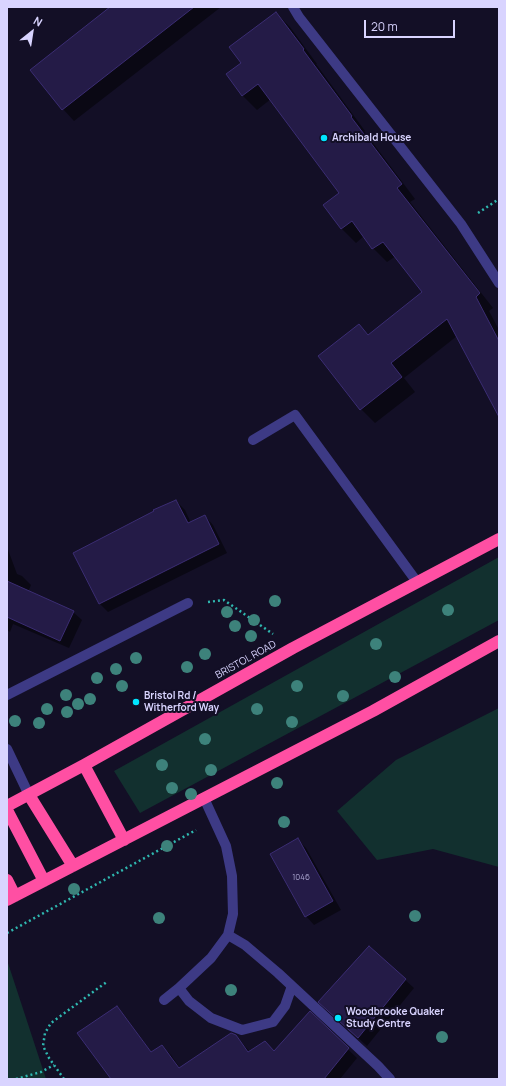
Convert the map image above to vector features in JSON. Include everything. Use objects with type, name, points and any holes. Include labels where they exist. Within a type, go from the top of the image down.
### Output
[{"type":"highway","name":"BRISTOL ROAD","points":[[7,806],[84,765],[293,648],[499,539]]},
{"type":"highway","points":[[7,880],[11,898],[373,710],[499,641]]},
{"type":"highway","points":[[84,765],[124,840]]},
{"type":"highway","points":[[29,795],[73,866]]},
{"type":"highway","points":[[7,810],[44,881]]},
{"type":"street","points":[[293,7],[299,17],[460,224],[499,283]]},
{"type":"street","points":[[253,440],[296,414],[417,582]]},
{"type":"street","points":[[7,695],[188,603]]},
{"type":"street","points":[[7,749],[29,795]]},
{"type":"street","points":[[164,1000],[211,958],[228,935],[233,914],[232,876],[226,846],[204,798]]},
{"type":"street","points":[[228,935],[245,945],[292,986],[390,1079]]},
{"type":"street","points":[[179,988],[189,1001],[211,1018],[242,1030],[273,1022],[285,1006],[292,986]]},
{"type":"path","points":[[188,603],[224,600],[293,648]]},
{"type":"path","points":[[64,1079],[43,1046],[45,1033],[51,1023],[108,981]]},
{"type":"path","points":[[16,1079],[41,1072],[54,1064]]},
{"type":"green space","points":[[499,557],[499,620],[140,813],[114,771]]},
{"type":"green space","points":[[499,708],[499,867],[433,849],[377,860],[337,811],[396,760]]},
{"type":"green space","points":[[7,960],[46,1079],[7,1079]]},
{"type":"building","points":[[110,7],[194,7],[62,110],[30,70]]},
{"type":"building","points":[[276,12],[352,116],[351,117],[402,184],[397,188],[480,293],[476,297],[499,341],[499,417],[447,319],[391,363],[402,377],[360,410],[318,356],[359,324],[368,335],[422,292],[383,242],[372,249],[352,221],[341,229],[323,205],[339,193],[258,84],[242,96],[226,74],[241,63],[229,47]]},
{"type":"building","points":[[176,500],[188,523],[205,515],[219,544],[99,604],[73,553],[154,511],[153,510]]},
{"type":"building","points":[[7,581],[74,611],[60,641],[7,617]]},
{"type":"building","points":[[298,838],[333,901],[305,917],[270,854]]},
{"type":"building","points":[[369,946],[406,979],[358,1038],[318,1002]]},
{"type":"building","name":"Woodbrooke Quaker Study Centre","points":[[117,1006],[151,1052],[162,1045],[179,1068],[231,1033],[236,1035],[248,1052],[265,1041],[274,1051],[310,1011],[349,1048],[324,1079],[111,1079],[77,1033]]},
{"type":"place","name":"Archibald House","points":[[324,138]]},
{"type":"place","name":"Bristol Rd / Witherford Way","points":[[136,702]]},
{"type":"place","name":"Woodbrooke Quaker Study Centre","points":[[338,1018]]}]
